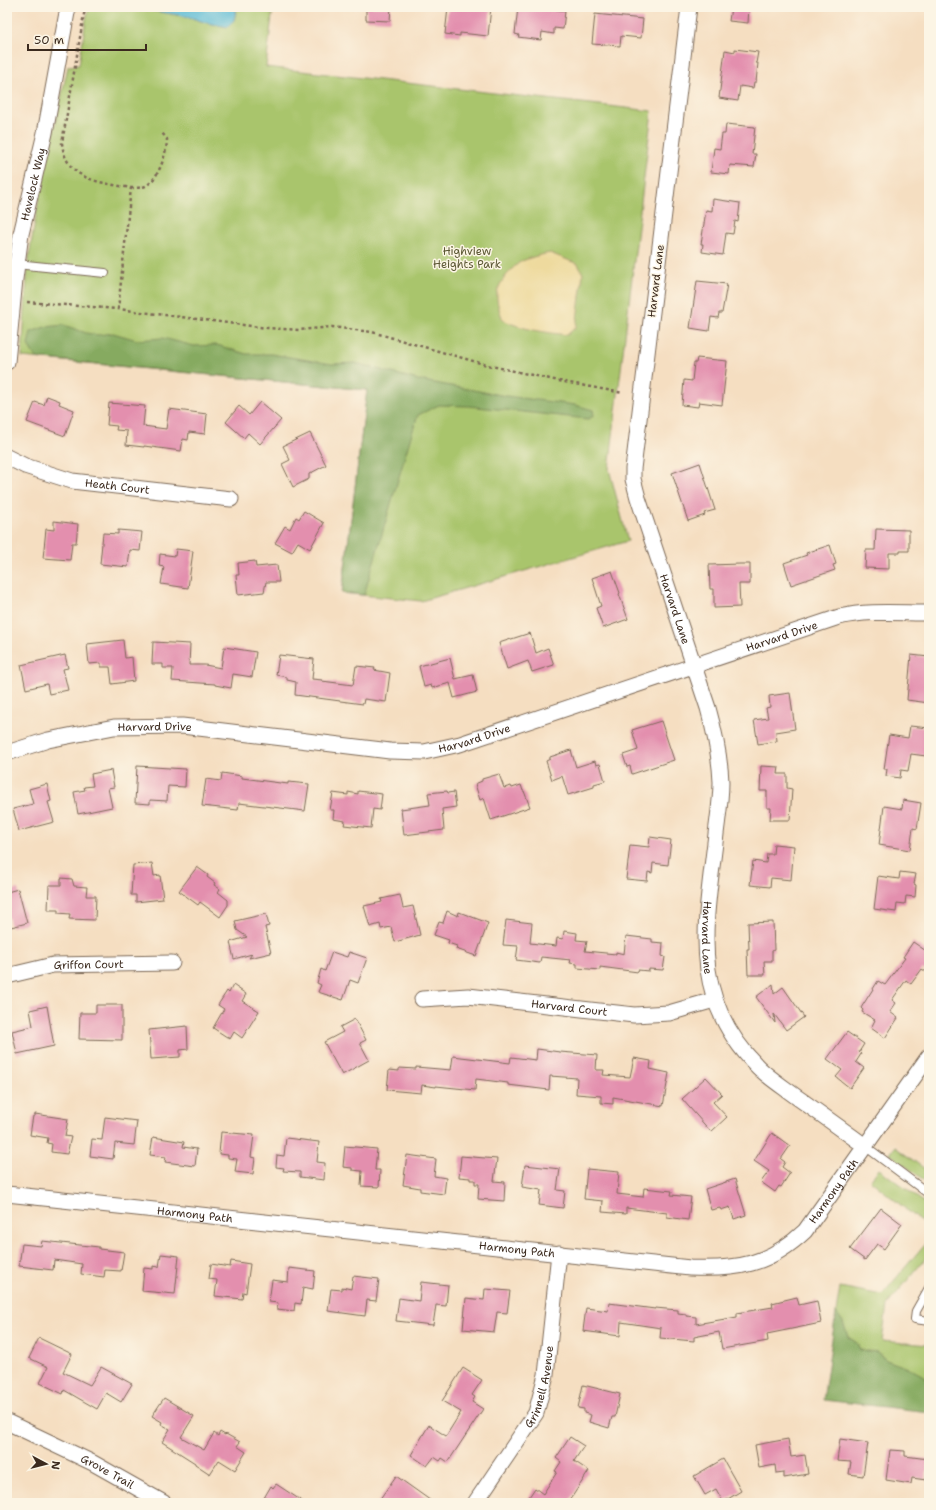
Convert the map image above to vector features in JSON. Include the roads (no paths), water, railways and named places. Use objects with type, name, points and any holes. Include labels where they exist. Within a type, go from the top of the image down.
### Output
[{"type":"street","name":"Havelock Way","points":[[7,362],[16,264],[21,234],[45,133],[68,7]]},
{"type":"street","name":"Harvard Lane","points":[[689,7],[633,479],[708,708],[715,733],[719,758],[721,784],[705,932],[709,980],[714,1000],[733,1037],[759,1068],[776,1082],[865,1146]]},
{"type":"street","name":"Heath Court","points":[[7,457],[25,466],[72,481],[231,499]]},
{"type":"street","name":"Harvard Drive","points":[[7,753],[48,740],[114,727],[182,726],[390,752],[424,752],[460,744],[854,613],[929,613]]},
{"type":"street","name":"Griffon Court","points":[[7,976],[53,965],[172,963]]},
{"type":"street","name":"Harvard Court","points":[[422,999],[468,996],[634,1015],[669,1013],[714,1000]]},
{"type":"street","name":"Harmony Path","points":[[7,1194],[690,1268],[715,1269],[739,1267],[757,1261],[790,1245],[805,1231],[929,1056]]},
{"type":"street","name":"Grinnell Avenue","points":[[475,1503],[536,1412],[546,1375],[559,1253]]},
{"type":"street","name":"Grove Trail","points":[[7,1422],[93,1463],[164,1503]]},
{"type":"lane","points":[[16,264],[105,273]]},
{"type":"lane","points":[[865,1146],[929,1194]]},
{"type":"lane","points":[[929,1288],[916,1311],[915,1319],[929,1321]]},
{"type":"water","points":[[140,7],[237,7],[234,20],[228,27],[207,23],[189,17],[143,9]]},
{"type":"park label","name":"Highview Heights Park","points":[[467,257]]}]
